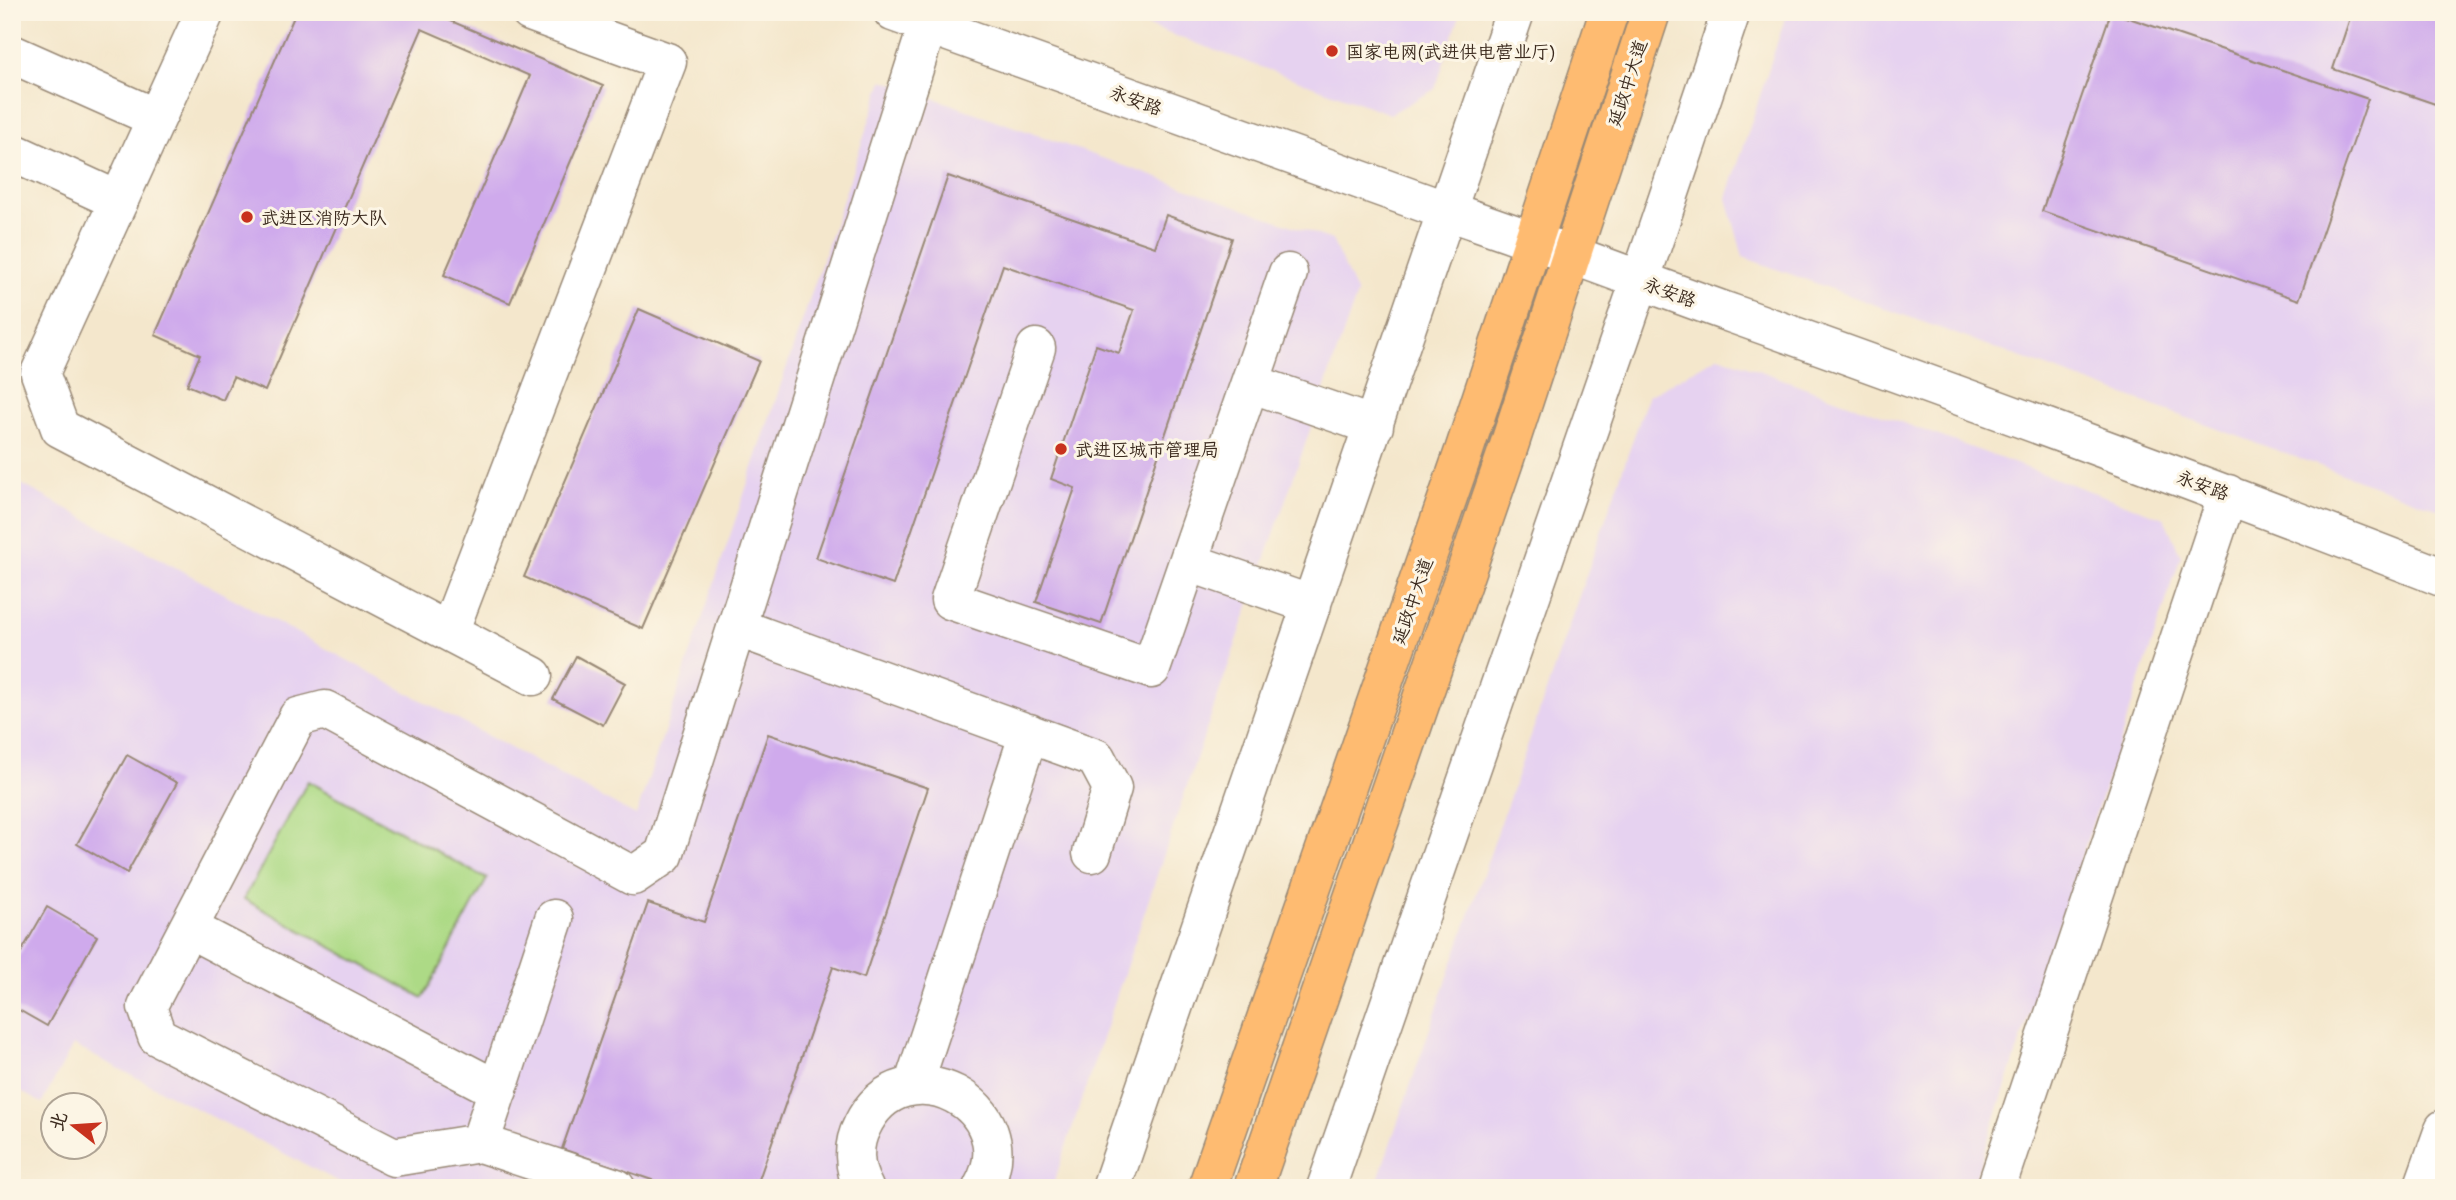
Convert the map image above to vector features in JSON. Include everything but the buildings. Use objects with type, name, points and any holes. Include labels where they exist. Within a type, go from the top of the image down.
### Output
[{"type":"main road","name":"延政中大道","points":[[1208,1188],[1535,240],[1609,12]]},
{"type":"main road","name":"延政中大道","points":[[1253,1188],[1500,471],[1651,12]]},
{"type":"street","points":[[205,12],[40,373],[60,428],[533,676]]},
{"type":"street","points":[[449,632],[667,62],[530,12]]},
{"type":"street","points":[[1111,1188],[1515,12]]},
{"type":"street","points":[[1326,1188],[1731,12]]},
{"type":"street","points":[[616,1188],[480,1143],[394,1157],[157,1036],[147,1007],[298,717],[325,710],[633,877],[664,855],[736,627],[918,16]]},
{"type":"street","name":"永安路","points":[[918,16],[2228,494],[2444,578]]},
{"type":"street","points":[[12,54],[156,118]]},
{"type":"street","points":[[12,152],[119,201]]},
{"type":"street","points":[[1036,348],[950,600],[1151,669],[1288,273]]},
{"type":"street","points":[[1250,383],[1374,426]]},
{"type":"street","points":[[1996,1188],[2228,494]]},
{"type":"street","points":[[1188,562],[1312,605]]},
{"type":"street","points":[[736,627],[1097,758],[1112,789],[1092,853]]},
{"type":"street","points":[[913,1086],[1029,733]]},
{"type":"street","points":[[480,1143],[554,919]]},
{"type":"street","points":[[188,928],[498,1090]]},
{"type":"street","points":[[864,1188],[855,1157],[857,1134],[867,1114],[883,1098],[902,1088],[924,1085],[946,1088],[965,1099],[980,1115],[990,1135],[995,1185]]},
{"type":"street","points":[[2423,1188],[2444,1129]]},
{"type":"shaded area","name":"国家电网(武进供电营业厅)","points":[[1110,12],[1461,12],[1435,89],[1390,114]]},
{"type":"shaded area","points":[[1787,12],[2444,12],[2444,511],[1743,257],[1727,198]]},
{"type":"shaded area","points":[[883,80],[1332,240],[1357,294],[1195,762],[1052,1188],[351,1188],[73,1045],[48,1092],[38,1092],[38,1101],[12,1087],[12,479],[636,816]]},
{"type":"shaded area","points":[[1719,356],[2164,518],[2181,556],[1972,1188],[1375,1188],[1648,396]]},
{"type":"green space","points":[[308,781],[487,879],[423,998],[244,899]]},
{"type":"place","name":"国家电网(武进供电营业厅)","points":[[1332,51]]},
{"type":"place","name":"武进区消防大队","points":[[247,217]]},
{"type":"place","name":"武进区城市管理局","points":[[1061,449]]}]
